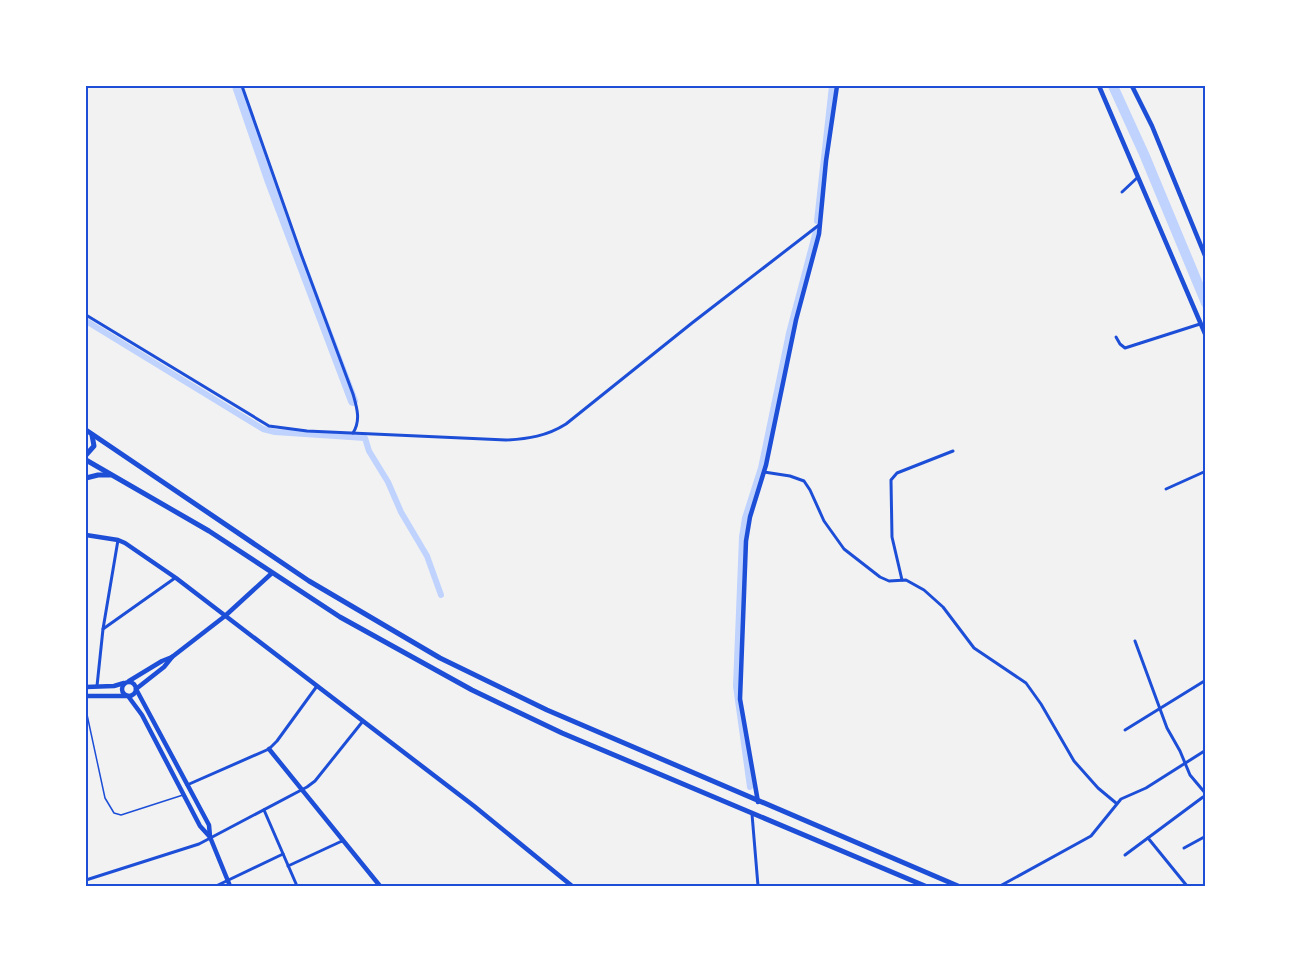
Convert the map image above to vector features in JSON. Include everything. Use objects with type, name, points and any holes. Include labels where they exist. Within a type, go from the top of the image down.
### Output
[{"type":"highway","points":[[86,430],[94,438],[94,446],[86,455]]},
{"type":"highway","points":[[86,430],[309,581],[417,646],[547,710],[958,886]]},
{"type":"highway","points":[[86,460],[200,525],[359,628],[472,690],[562,733],[925,886]]},
{"type":"highway","points":[[86,478],[111,475]]},
{"type":"street","points":[[242,86],[353,394],[358,416],[357,427],[353,433]]},
{"type":"street","points":[[758,802],[742,717],[739,682],[746,541],[750,517],[764,472],[794,329],[821,224],[826,160],[837,86]]},
{"type":"street","points":[[1099,86],[1206,336]]},
{"type":"street","points":[[1132,86],[1155,134],[1206,258]]},
{"type":"street","points":[[1122,192],[1138,176]]},
{"type":"street","points":[[86,315],[262,424],[274,428],[506,440],[531,438],[551,433],[583,412],[814,226],[821,224]]},
{"type":"street","points":[[1116,337],[1125,348],[1200,324]]},
{"type":"street","points":[[902,580],[892,537],[891,480],[897,473],[953,451]]},
{"type":"street","points":[[1166,489],[1206,471]]},
{"type":"street","points":[[764,472],[790,476],[804,481],[824,521],[844,549],[880,577],[889,581],[902,580],[930,594],[951,616],[974,648],[1026,683],[1074,761],[1101,791],[1116,803]]},
{"type":"street","points":[[86,535],[118,540],[176,578],[474,806],[572,886]]},
{"type":"street","points":[[96,687],[118,540]]},
{"type":"street","points":[[86,696],[133,695],[136,689],[164,667],[172,657],[225,616],[273,573]]},
{"type":"street","points":[[103,629],[176,578]]},
{"type":"street","points":[[1125,855],[1204,796],[1190,776],[1160,708],[1135,641]]},
{"type":"street","points":[[172,657],[159,662],[123,685],[122,689],[142,715],[200,826],[210,837]]},
{"type":"street","points":[[1125,730],[1206,681]]},
{"type":"street","points":[[86,687],[133,683],[209,825],[210,837],[229,884]]},
{"type":"street","points":[[187,785],[269,749],[317,686]]},
{"type":"street","points":[[86,880],[194,846],[301,791],[315,781],[363,721]]},
{"type":"street","points":[[269,749],[380,886]]},
{"type":"street","points":[[1000,886],[1091,836],[1116,803],[1146,788],[1206,750]]},
{"type":"street","points":[[264,810],[297,886]]},
{"type":"street","points":[[752,813],[758,886]]},
{"type":"street","points":[[1184,848],[1206,836]]},
{"type":"street","points":[[1148,837],[1187,886]]},
{"type":"street","points":[[288,866],[342,841]]},
{"type":"street","points":[[216,886],[229,884],[283,854]]},
{"type":"lane","points":[[86,710],[105,798],[114,813],[121,815],[184,795]]},
{"type":"waterway","points":[[237,86],[270,182],[353,401]]},
{"type":"waterway","points":[[817,221],[832,86]]},
{"type":"waterway","points":[[1113,86],[1206,303]]},
{"type":"waterway","points":[[750,787],[736,686],[742,537],[745,518],[761,468],[789,333],[816,231]]},
{"type":"waterway","points":[[86,321],[263,429],[275,432],[365,438],[369,451],[388,482],[401,512],[427,556],[441,595]]}]
